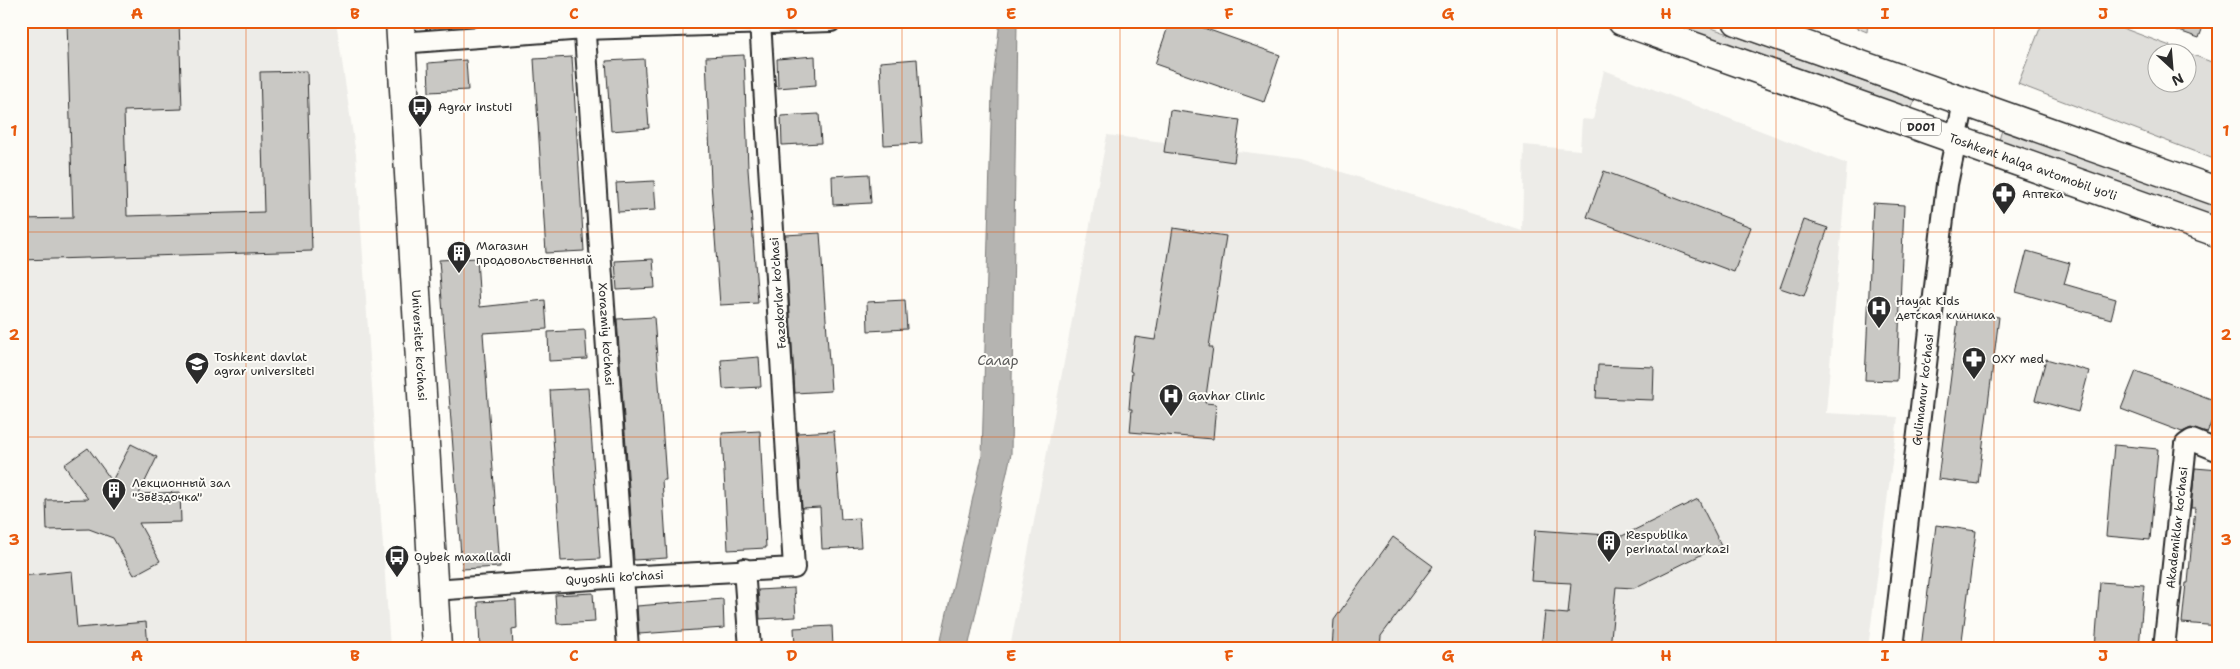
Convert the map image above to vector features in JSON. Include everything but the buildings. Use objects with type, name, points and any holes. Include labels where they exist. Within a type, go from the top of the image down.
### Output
[{"type":"main road","name":"Toshkent halqa avtomobil yo'li","points":[[1622,21],[2219,233]]},
{"type":"main road","points":[[1737,21],[2219,192]]},
{"type":"main road","name":"Universitet ko'chasi","points":[[399,29],[437,648]]},
{"type":"street","points":[[399,29],[831,21]]},
{"type":"street","name":"Fazokorlar ko'chasi","points":[[760,22],[796,566]]},
{"type":"street","name":"Xorazmiy ko'chasi","points":[[584,25],[628,648]]},
{"type":"street","name":"Gulimamur ko'chasi","points":[[1893,648],[1947,184],[1964,102]]},
{"type":"street","name":"Akademiklar ko'chasi","points":[[2164,648],[2186,444],[2192,440],[2219,451]]},
{"type":"street","name":"Quyoshli ko'chasi","points":[[433,590],[744,569],[794,568],[796,566]]},
{"type":"street","points":[[744,569],[750,648]]},
{"type":"shaded area","name":"Toshkent davlat agrar universiteti","points":[[21,21],[336,21],[356,155],[390,648],[21,648]]},
{"type":"shaded area","points":[[1653,21],[1692,21],[1915,100],[1910,113]]},
{"type":"shaded area","points":[[1840,21],[1868,21],[1867,32]]},
{"type":"shaded area","points":[[2043,21],[2104,21],[2160,42],[2148,42],[2148,92],[2198,92],[2198,57],[2219,65],[2219,161],[2018,84]]},
{"type":"shaded area","points":[[1604,70],[1847,164],[1826,413],[1898,417],[1868,648],[1010,648],[1107,135],[1302,159],[1522,231],[1524,145],[1580,150],[1582,119],[1593,120]]},
{"type":"shaded area","points":[[2002,130],[2219,206],[2219,221],[1998,143]]},
{"type":"water","name":"Салар","points":[[1000,21],[1017,21],[1011,454],[968,648],[939,648],[982,457],[992,90]]},
{"type":"place","name":"Agrar instuti","points":[[420,128]]},
{"type":"place","name":"Аптека","points":[[2004,215]]},
{"type":"place","name":"Магазин продовольственный","points":[[459,274]]},
{"type":"place","name":"Hayat Kids детская клиника","points":[[1879,329]]},
{"type":"place","name":"OXY med","points":[[1974,380]]},
{"type":"place","name":"Toshkent davlat agrar universiteti","points":[[197,385]]},
{"type":"place","name":"Gavhar Clinic","points":[[1171,417]]},
{"type":"place","name":"Лекционный зал \"Звёздочка\"","points":[[114,511]]},
{"type":"place","name":"Respublika perinatal markazi","points":[[1609,563]]},
{"type":"place","name":"Oybek maxalladi","points":[[397,578]]}]
